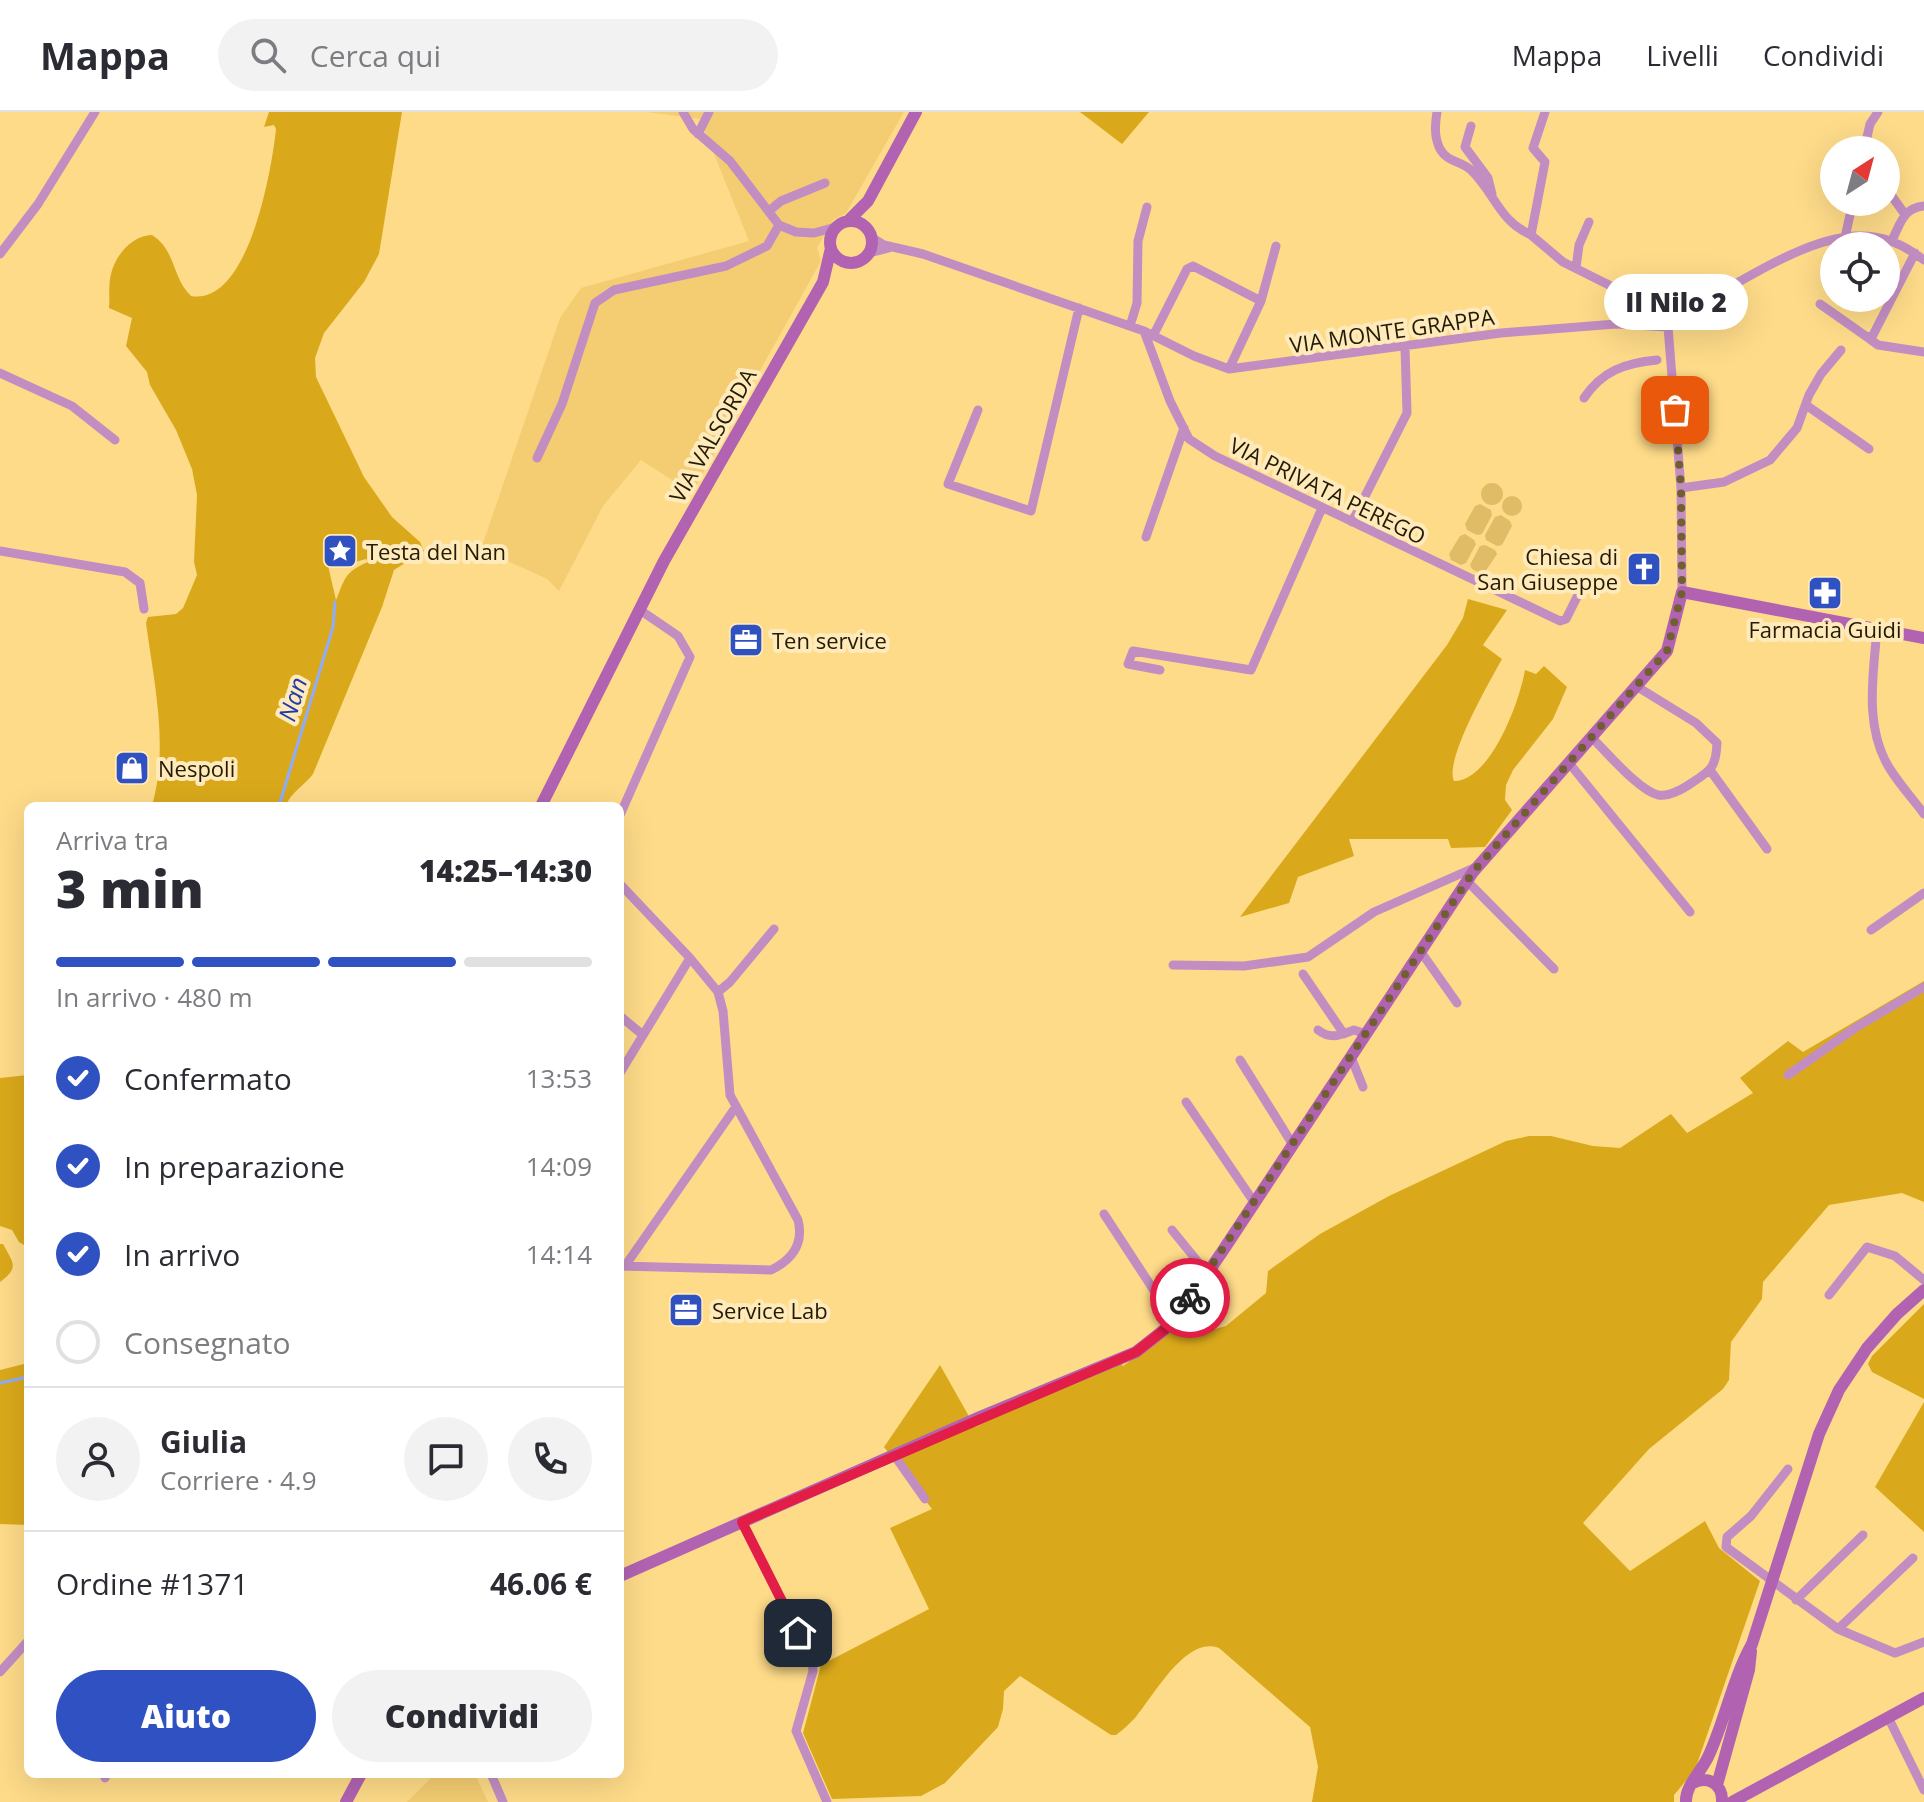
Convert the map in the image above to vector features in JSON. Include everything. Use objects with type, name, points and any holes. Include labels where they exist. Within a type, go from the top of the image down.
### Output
[{"type":"street","points":[[0,254],[38,204],[95,112]]},
{"type":"street","points":[[683,112],[698,134],[730,161],[779,225],[796,232],[814,233],[855,221],[869,232]]},
{"type":"street","points":[[698,134],[709,112]]},
{"type":"street","points":[[831,247],[830,239],[842,224],[868,201],[916,112]]},
{"type":"street","points":[[1437,112],[1435,136],[1448,160],[1470,170],[1505,218],[1516,228],[1531,235],[1563,262],[1675,318]]},
{"type":"street","points":[[1531,235],[1545,162],[1533,148],[1545,112]]},
{"type":"street","points":[[1867,136],[1878,112]]},
{"type":"street","points":[[1471,126],[1465,147],[1488,178],[1494,201]]},
{"type":"street","points":[[769,211],[781,201],[813,193],[825,183]]},
{"type":"street","points":[[814,233],[825,238],[839,259],[851,263],[864,258],[869,253],[868,201]]},
{"type":"street","points":[[1896,232],[1904,213],[1924,206]]},
{"type":"street","points":[[1130,326],[1137,303],[1138,241],[1147,207]]},
{"type":"street","points":[[1900,207],[1904,213]]},
{"type":"street","points":[[1576,268],[1579,245],[1589,222]]},
{"type":"street","points":[[537,458],[562,404],[595,303],[614,290],[726,266],[767,246],[779,225]]},
{"type":"street","name":"VIA MONTE GRAPPA","points":[[869,232],[892,248]]},
{"type":"street","points":[[624,1574],[1136,1352],[1178,1316],[1467,881],[1667,651],[1682,592],[1681,488],[1668,327],[1675,318],[1738,282],[1820,245]]},
{"type":"street","points":[[1900,245],[1924,260]]},
{"type":"street","points":[[1229,369],[1261,301],[1276,246]]},
{"type":"street","name":"VIA VALSORDA","points":[[543,802],[664,561],[823,282],[831,247]]},
{"type":"street","name":"VIA MONTE GRAPPA","points":[[869,253],[892,248],[919,252],[1130,326],[1229,369],[1501,333],[1616,324],[1668,327]]},
{"type":"street","points":[[1867,337],[1873,335],[1915,253]]},
{"type":"street","name":"VIA VALSORDA","points":[[823,282],[851,263]]},
{"type":"street","points":[[1148,333],[1189,267],[1193,266],[1261,301]]},
{"type":"street","points":[[978,410],[948,484],[1031,511],[1079,308]]},
{"type":"street","points":[[1831,312],[1878,345],[1924,352]]},
{"type":"street","name":"VIA PRIVATA PEREGO","points":[[1148,333],[1170,401],[1189,439],[1215,456],[1560,621],[1566,619],[1582,587]]},
{"type":"street","points":[[1352,522],[1407,413],[1405,347]]},
{"type":"street","points":[[1681,488],[1724,482],[1770,460],[1797,428],[1821,374],[1841,350]]},
{"type":"street","points":[[1584,398],[1593,384],[1618,367],[1632,362],[1657,360]]},
{"type":"street","points":[[0,373],[72,406],[115,440]]},
{"type":"street","points":[[1806,405],[1869,449]]},
{"type":"street","points":[[1146,537],[1184,428]]},
{"type":"street","points":[[1160,670],[1128,664],[1133,651],[1251,670],[1322,508]]},
{"type":"street","points":[[0,551],[125,572],[140,583],[144,609]]},
{"type":"street","points":[[1682,592],[1924,638]]},
{"type":"street","points":[[624,806],[690,657],[678,636],[640,610]]},
{"type":"street","points":[[1877,630],[1871,688],[1878,740],[1891,770],[1924,814]]},
{"type":"street","points":[[1591,737],[1640,784],[1659,795],[1679,792],[1710,770],[1716,761],[1717,743],[1696,723],[1636,686]]},
{"type":"street","points":[[1569,763],[1690,912]]},
{"type":"street","points":[[1710,770],[1767,849]]},
{"type":"street","points":[[1173,965],[1244,966],[1308,957],[1374,912],[1479,865]]},
{"type":"street","points":[[1467,881],[1554,969]]},
{"type":"street","points":[[624,888],[718,992],[723,1011],[730,1095],[798,1220],[801,1234],[784,1264],[771,1270],[624,1266]]},
{"type":"street","points":[[1871,930],[1924,893]]},
{"type":"street","points":[[718,992],[774,929]]},
{"type":"street","points":[[1421,952],[1457,1003]]},
{"type":"street","points":[[624,1066],[690,958]]},
{"type":"street","points":[[1303,974],[1344,1034]]},
{"type":"street","points":[[1788,1075],[1855,1028],[1924,987]]},
{"type":"street","points":[[624,1019],[643,1035]]},
{"type":"street","points":[[1318,1030],[1325,1036],[1335,1037],[1354,1030],[1366,1034]]},
{"type":"street","points":[[1351,1057],[1363,1087]]},
{"type":"street","points":[[1240,1060],[1293,1145]]},
{"type":"street","points":[[1186,1102],[1254,1202]]},
{"type":"street","points":[[624,1265],[735,1108]]},
{"type":"street","points":[[1104,1214],[1155,1292],[1206,1274]]},
{"type":"street","points":[[1172,1230],[1206,1274]]},
{"type":"street","points":[[1829,1295],[1867,1247],[1895,1256],[1924,1280]]},
{"type":"street","points":[[1686,1802],[1686,1792],[1710,1752],[1740,1666],[1752,1644],[1819,1434],[1839,1390],[1867,1348],[1897,1314],[1924,1290]]},
{"type":"street","points":[[894,1455],[925,1499]]},
{"type":"street","points":[[1788,1469],[1751,1516],[1727,1537],[1726,1547],[1838,1629],[1895,1653],[1924,1642]]},
{"type":"street","points":[[742,1522],[812,1661],[813,1671],[796,1731],[827,1802]]},
{"type":"street","points":[[1796,1600],[1863,1535]]},
{"type":"street","points":[[1838,1629],[1913,1558]]},
{"type":"street","points":[[1722,1802],[1718,1787],[1749,1670],[1752,1644]]},
{"type":"street","points":[[0,1672],[24,1645]]},
{"type":"street","points":[[1732,1802],[1924,1698]]},
{"type":"street","points":[[1888,1717],[1924,1790]]},
{"type":"street","points":[[346,1802],[356,1778]]},
{"type":"street","points":[[493,1778],[503,1802]]},
{"type":"street","points":[[1693,1783],[1704,1780],[1747,1794]]},
{"type":"shaded area","points":[[269,112],[402,112],[379,254],[364,282],[324,333],[315,358],[316,377],[364,477],[392,517],[420,542],[424,551],[394,570],[382,607],[313,774],[288,802],[153,802],[160,738],[146,623],[148,617],[176,614],[183,608],[197,575],[194,562],[197,495],[192,469],[176,430],[150,385],[147,372],[126,346],[132,318],[109,308],[110,278],[116,260],[126,248],[138,239],[152,235],[166,248],[180,281],[191,296],[211,293],[228,280],[242,258],[263,202],[276,129],[274,125],[264,127]],"holes":[[[339,554],[347,556],[352,563],[366,559],[368,562],[350,573],[336,600],[326,557]]]},
{"type":"shaded area","points":[[647,112],[904,112],[846,213],[833,220],[817,248],[821,261],[692,493],[641,460],[603,506],[559,591],[547,579],[481,549],[560,318],[581,288],[749,241],[700,119]]},
{"type":"shaded area","points":[[1080,112],[1149,112],[1122,144]]},
{"type":"shaded area","points":[[1492,483],[1503,494],[1492,505],[1481,494]]},
{"type":"shaded area","points":[[1508,496],[1516,496],[1522,506],[1516,516],[1508,516],[1502,510],[1502,502]]},
{"type":"shaded area","points":[[1480,504],[1491,510],[1492,515],[1482,534],[1477,535],[1467,530],[1465,524],[1475,506]]},
{"type":"shaded area","points":[[1501,515],[1512,526],[1502,545],[1497,546],[1486,540],[1485,535],[1495,517]]},
{"type":"shaded area","points":[[1465,534],[1476,544],[1466,563],[1461,565],[1451,560],[1449,554],[1460,536]]},
{"type":"shaded area","points":[[1485,545],[1497,554],[1483,575],[1470,565],[1480,546]]},
{"type":"shaded area","points":[[1468,599],[1507,610],[1483,645],[1502,659],[1462,739],[1453,771],[1454,781],[1480,768],[1502,737],[1525,670],[1536,674],[1544,666],[1567,687],[1553,719],[1513,770],[1506,785],[1505,800],[1512,810],[1485,847],[1451,848],[1448,839],[1349,839],[1354,856],[1298,877],[1289,903],[1240,917],[1447,645],[1463,618]]},
{"type":"shaded area","points":[[1924,981],[1924,1202],[1902,1193],[1829,1205],[1763,1282],[1762,1299],[1731,1342],[1729,1380],[1723,1389],[1649,1449],[1583,1523],[1630,1571],[1705,1521],[1719,1548],[1760,1581],[1695,1770],[1674,1795],[1674,1802],[1312,1802],[1318,1767],[1310,1727],[1219,1648],[1207,1646],[1194,1650],[1171,1670],[1135,1718],[1116,1735],[1111,1735],[1020,1676],[1004,1691],[998,1727],[945,1783],[921,1796],[832,1799],[803,1733],[821,1665],[929,1609],[890,1528],[932,1509],[884,1447],[940,1365],[975,1427],[1120,1360],[1123,1366],[1159,1339],[1209,1280],[1201,1329],[1204,1332],[1226,1326],[1266,1293],[1268,1271],[1320,1234],[1389,1196],[1506,1141],[1529,1136],[1551,1136],[1593,1146],[1620,1148],[1671,1114],[1687,1133],[1753,1093],[1740,1078],[1788,1041],[1803,1052]]},
{"type":"shaded area","points":[[24,1075],[24,1245],[12,1230],[0,1226],[0,1078]]},
{"type":"shaded area","points":[[0,1244],[3,1244],[13,1264],[0,1282]]},
{"type":"shaded area","points":[[1924,1304],[1924,1399],[1872,1372],[1868,1364],[1872,1356]]},
{"type":"shaded area","points":[[24,1364],[24,1525],[0,1524],[0,1370]]},
{"type":"shaded area","points":[[1924,1402],[1924,1532],[1875,1487]]},
{"type":"shaded area","points":[[431,1778],[477,1778],[488,1802],[407,1802]]},
{"type":"waterway","name":"Nan","points":[[280,802],[333,627],[335,602]]},
{"type":"waterway","name":"Nan","points":[[0,1383],[24,1378]]},
{"type":"way so far","points":[[1190,1298],[1473,872],[1667,651],[1682,592],[1681,488],[1675,410]]},
{"type":"place","name":"Il Nilo 2","points":[[1675,410]]},
{"type":"place","name":"Testa del Nan","points":[[340,551]]},
{"type":"place","name":"Chiesa di San Giuseppe","points":[[1644,569]]},
{"type":"place","name":"Farmacia Guidi","points":[[1825,593]]},
{"type":"place","name":"Ten service","points":[[746,640]]},
{"type":"place","name":"Nespoli","points":[[132,768]]},
{"type":"place","name":"Service Lab","points":[[686,1310]]},
{"type":"route","points":[[798,1633],[742,1522],[1136,1352],[1178,1316],[1190,1298]]}]
